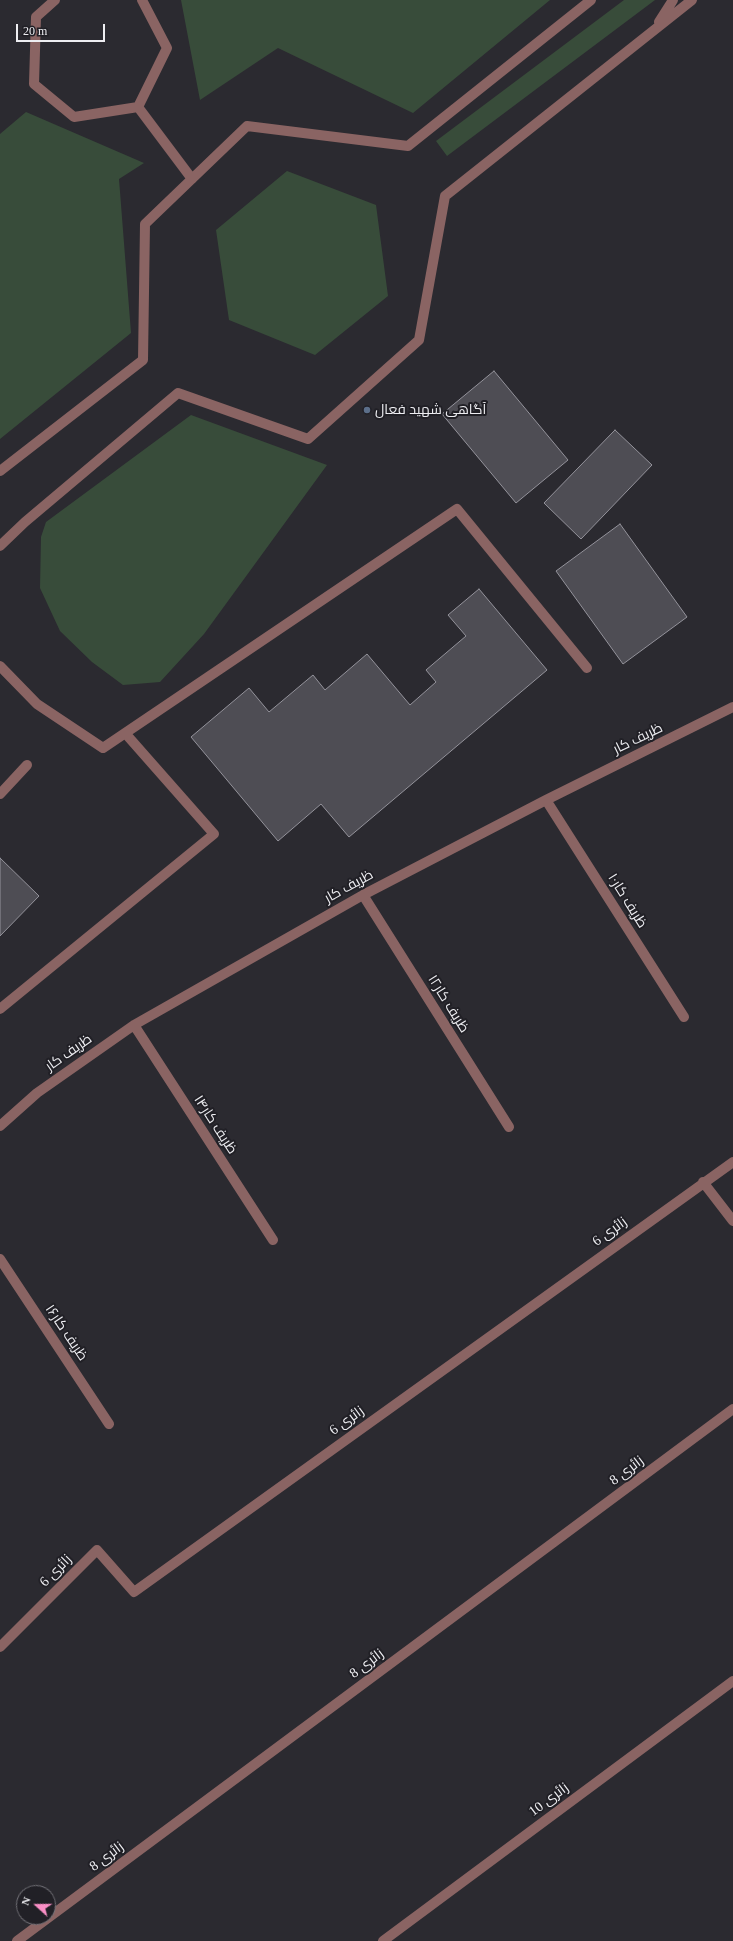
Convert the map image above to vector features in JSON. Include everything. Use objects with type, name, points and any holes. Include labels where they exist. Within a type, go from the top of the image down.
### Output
[{"type":"street","points":[[55,0],[36,17],[34,84],[74,117],[138,107]]},
{"type":"street","points":[[138,107],[167,48],[142,0]]},
{"type":"street","points":[[0,471],[143,360],[145,224],[247,126],[408,146],[591,0]]},
{"type":"street","points":[[649,34],[665,14],[673,0]]},
{"type":"street","points":[[0,546],[25,522],[178,393],[308,439],[419,340],[445,196],[692,0]]},
{"type":"street","points":[[138,107],[192,179]]},
{"type":"street","points":[[0,666],[37,704],[103,748],[457,509],[587,668]]},
{"type":"street","name":"ظریف کار","points":[[0,1126],[36,1093],[134,1025],[363,895],[546,800],[733,707]]},
{"type":"street","points":[[0,1009],[214,834],[125,733]]},
{"type":"street","points":[[0,794],[27,765]]},
{"type":"street","name":"ظریف کار۱۰","points":[[546,800],[684,1017]]},
{"type":"street","name":"ظریف کار۱۲","points":[[363,895],[509,1128]]},
{"type":"street","name":"ظریف کار۱۴","points":[[134,1025],[273,1240]]},
{"type":"street","name":"6 زائری","points":[[0,1647],[97,1550],[134,1592],[703,1182],[733,1162]]},
{"type":"street","points":[[703,1182],[733,1221]]},
{"type":"street","name":"ظریف کار۱۶","points":[[0,1259],[109,1424]]},
{"type":"street","name":"8 زائری","points":[[17,1941],[733,1409]]},
{"type":"street","name":"10 زائری","points":[[383,1941],[733,1681]]},
{"type":"green space","points":[[181,0],[550,0],[413,113],[278,48],[200,100]]},
{"type":"green space","points":[[624,0],[655,0],[447,156],[436,141]]},
{"type":"green space","points":[[26,112],[144,163],[119,179],[131,333],[0,439],[0,134]]},
{"type":"green space","points":[[287,171],[376,205],[388,296],[315,355],[229,320],[216,230]]},
{"type":"green space","points":[[191,415],[327,465],[204,634],[160,682],[123,685],[92,662],[60,631],[40,588],[41,537],[46,522]]},
{"type":"building","points":[[494,371],[568,460],[516,503],[442,414]]},
{"type":"building","points":[[615,430],[652,465],[581,539],[544,503]]},
{"type":"building","points":[[620,524],[687,617],[623,664],[556,571]]},
{"type":"building","points":[[479,589],[547,670],[349,837],[321,804],[278,841],[191,737],[249,688],[269,712],[313,675],[325,690],[367,654],[410,705],[436,682],[426,670],[466,636],[448,615]]},
{"type":"building","points":[[0,858],[39,896],[0,936]]},
{"type":"place","name":"آگاهی شهید فعال","points":[[367,410]]}]
